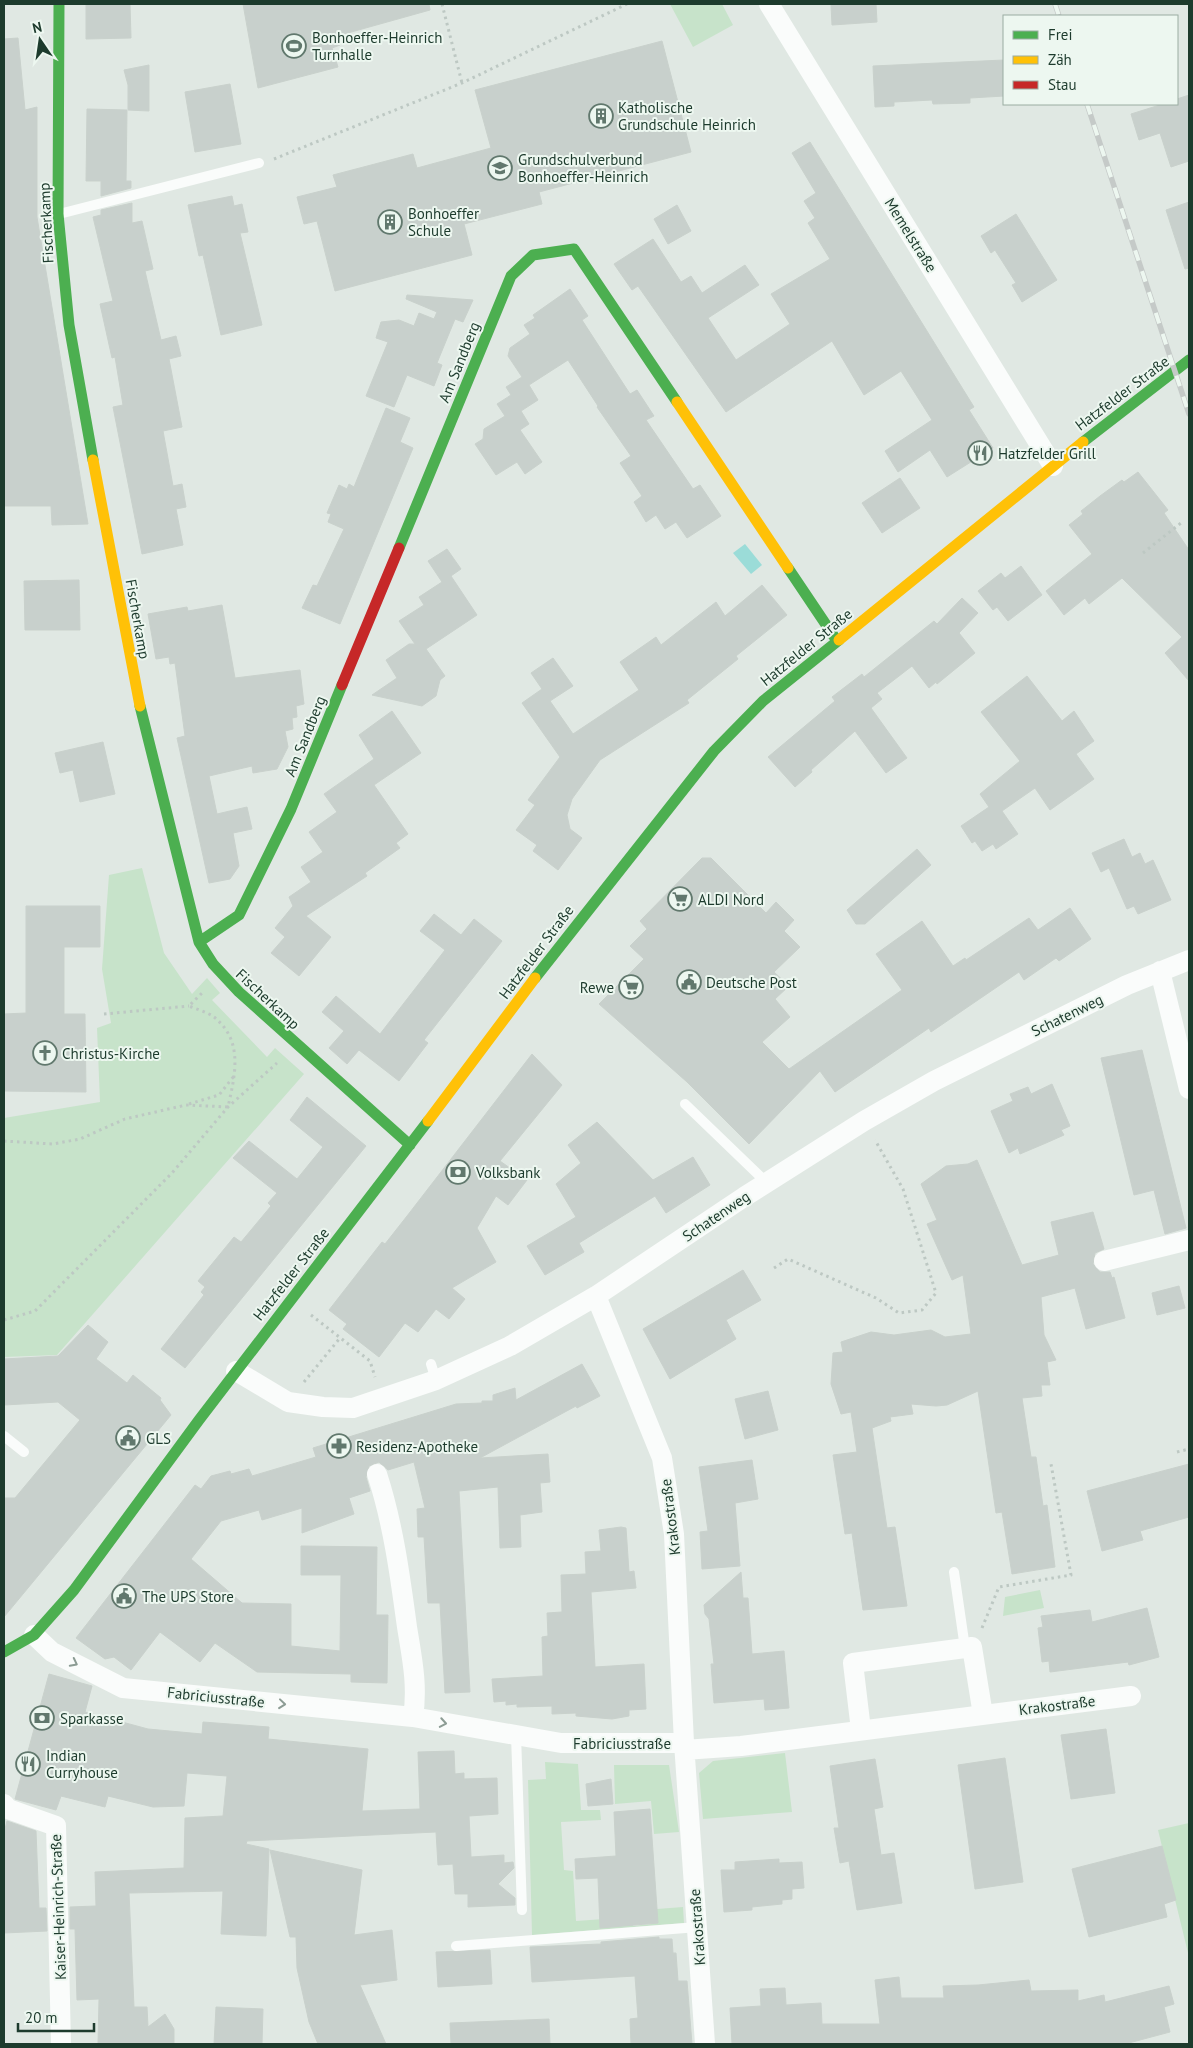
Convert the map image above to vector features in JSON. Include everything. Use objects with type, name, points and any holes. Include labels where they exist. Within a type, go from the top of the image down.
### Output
[{"type":"street","name":"Fischerkamp","points":[[59,4],[58,214],[69,325],[123,626],[147,742],[199,942],[208,959],[221,975],[296,1046],[410,1145]]},
{"type":"street","name":"Memelstraße","points":[[769,4],[1053,466]]},
{"type":"street","name":"Am Sandberg","points":[[199,942],[239,915],[291,809],[511,276],[533,255],[574,249],[837,641]]},
{"type":"street","name":"Hatzfelder Straße","points":[[4,1652],[16,1647],[34,1635],[74,1590],[290,1299],[410,1145],[563,940],[714,751],[763,701],[1053,466],[1189,360]]},
{"type":"street","name":"Schatenweg","points":[[236,1371],[288,1402],[323,1407],[353,1408],[382,1399],[434,1371],[510,1346],[596,1296],[864,1121],[934,1080],[1160,971],[1189,960]]},
{"type":"street","points":[[1160,971],[1189,1090]]},
{"type":"street","points":[[1104,1261],[1189,1240]]},
{"type":"street","name":"Krakostraße","points":[[596,1296],[662,1458],[674,1534],[684,1746],[705,2044]]},
{"type":"street","points":[[377,1474],[390,1518],[402,1584],[417,1695],[413,1717]]},
{"type":"street","name":"Fabriciusstraße","points":[[34,1635],[52,1652],[123,1688],[413,1717],[561,1743],[684,1746]]},
{"type":"street","points":[[860,1730],[853,1663],[969,1647],[983,1715]]},
{"type":"street","name":"Krakostraße","points":[[684,1746],[741,1746],[1131,1696]]},
{"type":"street","name":"Kaiser-Heinrich-Straße","points":[[4,1804],[8,1809],[56,1826],[61,2044]]},
{"type":"lane","points":[[58,214],[259,163]]},
{"type":"lane","points":[[685,1104],[767,1183]]},
{"type":"lane","points":[[4,1436],[24,1452]]},
{"type":"lane","points":[[954,1572],[969,1647]]},
{"type":"lane","points":[[516,1735],[522,1910]]},
{"type":"lane","points":[[456,1946],[698,1927]]},
{"type":"path","points":[[442,4],[462,83]]},
{"type":"path","points":[[276,158],[462,83],[627,4]]},
{"type":"path","points":[[1142,553],[1182,523]]},
{"type":"path","points":[[189,1006],[221,975]]},
{"type":"path","points":[[104,1014],[189,1006],[214,1018],[234,1042],[236,1074],[228,1107]]},
{"type":"path","points":[[4,1320],[35,1311],[172,1172],[228,1107],[296,1046]]},
{"type":"path","points":[[4,1141],[53,1144],[80,1139],[125,1119],[186,1105],[219,1095],[236,1074]]},
{"type":"path","points":[[186,1105],[228,1107]]},
{"type":"path","points":[[774,1268],[788,1259],[876,1298],[898,1313],[922,1310],[936,1293],[903,1189],[864,1121]]},
{"type":"path","points":[[290,1299],[370,1361],[382,1399]]},
{"type":"path","points":[[288,1402],[340,1338]]},
{"type":"path","points":[[1177,1452],[1189,1449]]},
{"type":"path","points":[[969,1647],[999,1587],[1071,1575],[1051,1464]]},
{"type":"green space","points":[[670,4],[722,4],[733,25],[693,47]]},
{"type":"green space","points":[[142,868],[164,953],[192,994],[207,978],[220,993],[212,1000],[267,1057],[275,1048],[304,1074],[57,1355],[4,1357],[4,1118],[100,1102],[97,1028],[111,1023],[102,969],[109,875]]},
{"type":"green space","points":[[1040,1590],[1044,1608],[1003,1616],[1005,1597]]},
{"type":"green space","points":[[785,1753],[792,1812],[703,1819],[699,1773],[713,1761]]},
{"type":"green space","points":[[545,1762],[578,1764],[581,1810],[600,1810],[601,1820],[561,1822],[564,1870],[573,1871],[576,1921],[632,1917],[633,1926],[651,1924],[657,1920],[657,1909],[683,1907],[684,1923],[532,1935],[528,1780],[546,1779]]},
{"type":"green space","points":[[614,1765],[669,1765],[679,1832],[654,1834],[651,1801],[615,1804]]},
{"type":"green space","points":[[1189,1823],[1189,1957],[1158,1830]]},
{"type":"water","points":[[745,544],[762,565],[751,574],[733,553]]},
{"type":"building","points":[[86,4],[130,4],[131,38],[86,39]]},
{"type":"building","name":"Bonhoeffer-Heinrich Turnhalle","points":[[243,4],[429,4],[430,10],[337,36],[340,45],[332,48],[338,67],[258,88]]},
{"type":"building","points":[[876,4],[877,22],[832,25],[831,5]]},
{"type":"building","points":[[18,38],[25,110],[37,107],[37,217],[88,524],[52,525],[51,506],[4,506],[4,39]]},
{"type":"building","points":[[662,41],[691,152],[539,192],[542,204],[464,224],[472,255],[335,291],[317,221],[304,224],[297,197],[337,187],[333,175],[413,154],[417,168],[491,148],[475,90]]},
{"type":"building","points":[[1003,60],[1003,96],[970,98],[970,103],[933,104],[932,100],[894,102],[894,106],[875,107],[873,66]]},
{"type":"building","points":[[149,65],[149,111],[128,110],[128,85],[124,70]]},
{"type":"building","points":[[230,84],[241,144],[195,152],[185,92]]},
{"type":"building","points":[[1189,95],[1189,161],[1171,167],[1160,133],[1139,140],[1131,114],[1160,105],[1178,105],[1178,99]]},
{"type":"building","points":[[87,109],[127,110],[126,181],[131,181],[131,188],[101,196],[101,181],[86,181]]},
{"type":"building","points":[[810,142],[974,407],[969,410],[993,448],[947,477],[930,450],[898,472],[885,451],[932,420],[901,371],[864,395],[832,341],[726,412],[638,286],[632,290],[614,264],[653,239],[681,282],[691,276],[702,293],[745,265],[759,285],[708,318],[736,360],[790,324],[771,294],[830,259],[808,223],[815,218],[804,201],[816,193],[792,153]]},
{"type":"building","points":[[232,196],[234,206],[242,204],[248,232],[240,233],[262,325],[221,335],[203,255],[199,256],[188,205]]},
{"type":"building","points":[[1189,202],[1189,268],[1185,269],[1166,210]]},
{"type":"building","points":[[132,203],[132,223],[142,221],[153,269],[145,271],[161,340],[176,336],[181,356],[169,359],[182,427],[163,431],[173,486],[182,484],[186,507],[176,509],[183,545],[142,554],[113,407],[123,405],[115,357],[112,358],[100,304],[113,301],[93,217],[101,215],[101,210]]},
{"type":"building","points":[[677,205],[691,231],[668,244],[654,219]]},
{"type":"building","points":[[1016,214],[1057,280],[1022,302],[1012,285],[1016,283],[995,250],[991,253],[981,236]]},
{"type":"building","points":[[570,289],[588,316],[582,320],[630,394],[637,390],[654,416],[646,420],[693,489],[700,485],[721,516],[687,538],[676,522],[665,529],[656,515],[646,522],[634,502],[642,496],[620,463],[631,456],[597,407],[568,360],[529,385],[538,400],[521,411],[529,424],[520,430],[542,462],[525,474],[517,462],[496,475],[475,444],[483,439],[484,429],[505,416],[497,404],[511,395],[506,387],[522,377],[508,356],[510,348],[530,334],[524,325],[535,318],[533,315]]},
{"type":"building","points":[[407,295],[473,300],[463,322],[455,319],[437,363],[442,365],[434,386],[407,375],[394,407],[366,396],[388,342],[376,338],[381,322],[399,320],[414,326],[419,313],[434,319],[437,312],[406,299]]},
{"type":"building","points":[[386,408],[410,418],[400,442],[413,448],[340,624],[302,608],[313,585],[317,586],[344,529],[328,522],[331,514],[327,513],[339,485],[347,489],[349,484],[354,487]]},
{"type":"building","points":[[1138,472],[1168,510],[1164,513],[1189,550],[1189,681],[1165,653],[1182,637],[1122,578],[1089,604],[1085,598],[1064,615],[1046,591],[1092,554],[1069,525],[1083,514],[1081,511],[1100,496],[1122,480],[1124,482]]},
{"type":"building","points":[[900,478],[920,508],[882,533],[862,503]]},
{"type":"building","points":[[447,549],[461,569],[448,578],[451,576],[477,615],[426,649],[445,676],[440,680],[436,696],[422,706],[372,695],[397,678],[386,660],[409,644],[415,644],[399,621],[424,605],[419,597],[442,582],[428,561]]},
{"type":"building","points":[[1021,566],[1042,595],[1008,621],[997,607],[993,610],[978,591],[1001,573],[1005,578]]},
{"type":"building","points":[[79,580],[80,630],[25,630],[24,581]]},
{"type":"building","points":[[762,585],[787,615],[736,656],[738,659],[687,700],[689,703],[600,760],[572,799],[567,815],[570,829],[582,838],[558,870],[533,851],[537,845],[516,830],[535,805],[528,800],[560,757],[522,703],[542,689],[531,673],[553,658],[573,686],[550,701],[573,734],[639,690],[620,662],[656,637],[661,645],[716,602],[725,616]]},
{"type":"building","points":[[962,598],[978,613],[959,633],[975,653],[937,684],[936,682],[929,688],[912,666],[877,693],[882,699],[871,708],[907,758],[886,773],[855,731],[811,770],[812,772],[795,787],[768,757],[835,701],[832,697],[862,674],[864,677],[934,621],[937,624]]},
{"type":"building","points":[[222,605],[235,678],[300,670],[304,704],[296,706],[297,717],[292,718],[293,729],[285,731],[288,747],[277,769],[253,773],[252,766],[209,776],[217,814],[247,807],[252,829],[233,833],[239,866],[230,879],[209,883],[177,738],[185,736],[175,663],[170,664],[169,657],[156,659],[148,614],[187,607],[188,611]]},
{"type":"building","points":[[1027,676],[1062,721],[1074,711],[1094,741],[1076,754],[1094,779],[1050,810],[1035,788],[1002,811],[1018,834],[996,849],[993,844],[982,851],[975,841],[972,843],[961,826],[989,807],[980,794],[1020,761],[981,712]]},
{"type":"building","points":[[392,711],[421,753],[374,785],[408,834],[396,843],[400,848],[365,873],[367,876],[306,916],[331,937],[299,976],[271,953],[285,937],[275,928],[293,906],[289,897],[311,882],[301,867],[323,852],[309,832],[337,812],[324,794],[374,759],[359,735]]},
{"type":"building","points":[[103,742],[115,794],[80,802],[73,770],[60,773],[55,753]]},
{"type":"building","points":[[1124,839],[1132,857],[1140,853],[1145,864],[1153,860],[1171,900],[1138,914],[1134,906],[1127,909],[1109,868],[1101,872],[1092,853]]},
{"type":"building","points":[[917,849],[931,865],[865,924],[856,924],[847,910]]},
{"type":"building","points":[[702,858],[711,858],[766,913],[776,902],[794,920],[784,931],[800,947],[774,972],[789,986],[775,999],[790,1017],[762,1042],[789,1069],[902,990],[876,954],[922,921],[953,966],[965,958],[966,960],[1029,918],[1038,930],[1070,908],[1091,939],[1059,961],[1056,958],[1024,980],[1019,972],[931,1032],[929,1028],[835,1092],[820,1071],[749,1144],[687,1082],[599,1004],[644,959],[630,946],[647,929],[640,921]]},
{"type":"building","points":[[26,906],[100,906],[100,947],[64,947],[64,1014],[85,1014],[86,1092],[4,1091],[4,1014],[26,1013]]},
{"type":"building","points":[[434,914],[461,935],[474,919],[502,941],[424,1040],[428,1043],[399,1081],[359,1050],[347,1064],[329,1048],[344,1031],[322,1012],[336,996],[380,1034],[445,950],[420,931]]},
{"type":"building","points":[[1142,1050],[1186,1228],[1165,1234],[1154,1190],[1134,1195],[1101,1058]]},
{"type":"building","points":[[532,1054],[562,1085],[500,1161],[527,1180],[508,1205],[496,1196],[477,1228],[496,1262],[452,1288],[465,1299],[449,1319],[436,1309],[418,1332],[405,1323],[379,1357],[343,1329],[347,1324],[329,1310],[382,1242],[385,1244]]},
{"type":"building","points":[[1052,1084],[1070,1126],[1061,1130],[1064,1135],[1046,1143],[1020,1154],[1018,1148],[1009,1153],[991,1111],[1013,1101],[1010,1094],[1028,1087],[1031,1094]]},
{"type":"building","points":[[307,1097],[366,1146],[185,1368],[161,1349],[204,1295],[201,1292],[205,1287],[198,1281],[234,1237],[241,1242],[271,1206],[268,1203],[277,1193],[233,1158],[249,1141],[297,1179],[323,1147],[290,1120]]},
{"type":"building","points":[[597,1122],[653,1180],[693,1157],[710,1185],[666,1213],[655,1196],[579,1243],[584,1252],[545,1275],[527,1246],[576,1217],[556,1184],[581,1163],[568,1145]]},
{"type":"building","points":[[977,1160],[1022,1265],[1059,1255],[1051,1222],[1093,1212],[1104,1249],[1095,1253],[1093,1264],[1100,1272],[1110,1272],[1112,1278],[1114,1277],[1125,1318],[1086,1329],[1075,1288],[1041,1297],[1044,1335],[1056,1360],[1047,1362],[1050,1385],[1041,1385],[1042,1396],[1022,1398],[1031,1457],[1036,1457],[1043,1506],[1047,1505],[1055,1567],[1012,1574],[1002,1512],[996,1513],[978,1391],[947,1405],[911,1404],[913,1414],[890,1417],[891,1421],[872,1428],[887,1528],[895,1527],[907,1606],[863,1610],[852,1533],[845,1534],[833,1455],[857,1452],[851,1412],[841,1414],[831,1384],[833,1353],[843,1352],[841,1342],[871,1332],[894,1335],[931,1330],[945,1337],[971,1334],[963,1275],[952,1280],[927,1224],[937,1220],[921,1184],[946,1166],[968,1164]]},
{"type":"building","points":[[743,1270],[761,1300],[726,1320],[736,1339],[670,1379],[643,1329]]},
{"type":"building","points":[[1179,1286],[1185,1308],[1157,1315],[1152,1293]]},
{"type":"building","points":[[88,1325],[108,1342],[96,1359],[127,1383],[133,1375],[161,1398],[160,1400],[171,1415],[4,1617],[4,1498],[15,1498],[80,1420],[58,1402],[4,1405],[4,1359],[58,1356]]},
{"type":"building","points":[[582,1364],[600,1396],[577,1408],[576,1406],[480,1458],[548,1454],[550,1482],[540,1483],[542,1512],[520,1515],[521,1547],[500,1548],[498,1487],[459,1491],[470,1692],[445,1693],[440,1603],[428,1603],[424,1537],[418,1537],[417,1509],[425,1508],[414,1462],[388,1470],[379,1462],[369,1466],[366,1477],[370,1491],[349,1498],[354,1514],[302,1533],[302,1508],[262,1520],[259,1510],[221,1521],[191,1559],[242,1603],[291,1604],[291,1646],[340,1651],[341,1575],[301,1575],[301,1546],[377,1547],[376,1615],[388,1615],[387,1683],[351,1682],[351,1674],[257,1672],[215,1643],[200,1662],[160,1632],[131,1670],[114,1657],[105,1659],[76,1638],[195,1485],[201,1489],[211,1476],[230,1471],[231,1474],[249,1469],[252,1476],[316,1457],[313,1448],[456,1404],[493,1401],[493,1395],[515,1388],[516,1400]]},
{"type":"building","points":[[768,1391],[778,1430],[745,1439],[735,1399]]},
{"type":"building","points":[[752,1460],[758,1499],[735,1503],[740,1566],[702,1569],[700,1532],[708,1531],[699,1467]]},
{"type":"building","points":[[1189,1464],[1189,1517],[1140,1531],[1143,1540],[1102,1551],[1087,1491]]},
{"type":"building","points":[[626,1528],[629,1572],[634,1571],[636,1588],[591,1592],[595,1667],[644,1664],[646,1709],[629,1710],[629,1716],[612,1719],[576,1716],[576,1713],[552,1714],[552,1706],[517,1707],[517,1704],[506,1705],[506,1701],[494,1702],[492,1679],[543,1676],[542,1637],[548,1636],[547,1613],[562,1612],[561,1575],[586,1574],[585,1552],[601,1551],[599,1530]]},
{"type":"building","points":[[741,1572],[743,1598],[748,1598],[752,1654],[784,1651],[789,1708],[765,1710],[764,1699],[714,1703],[711,1664],[714,1664],[709,1619],[705,1614],[704,1605]]},
{"type":"building","points":[[1147,1608],[1159,1657],[1129,1665],[1128,1662],[1050,1672],[1049,1661],[1042,1662],[1038,1628],[1043,1627],[1041,1616],[1090,1610],[1092,1622]]},
{"type":"building","points":[[49,1674],[92,1686],[85,1712],[148,1729],[202,1734],[203,1722],[269,1727],[268,1739],[368,1749],[362,1811],[420,1809],[418,1752],[454,1751],[455,1774],[464,1773],[464,1779],[497,1778],[498,1814],[469,1816],[471,1857],[504,1855],[504,1863],[513,1862],[514,1868],[498,1884],[515,1898],[515,1905],[468,1907],[468,1894],[455,1894],[453,1864],[438,1865],[436,1832],[247,1841],[246,1844],[269,1849],[266,1936],[221,1934],[223,1891],[129,1893],[134,2007],[147,2007],[148,2027],[165,2014],[174,2029],[174,2044],[98,2044],[99,1999],[77,2000],[75,1929],[70,1929],[70,1907],[96,1906],[95,1872],[184,1868],[185,1818],[223,1816],[227,1776],[187,1773],[184,1806],[153,1807],[108,1796],[105,1807],[61,1796],[56,1810],[15,1799]]},
{"type":"building","points":[[1106,1729],[1115,1793],[1071,1799],[1061,1735]]},
{"type":"building","points":[[1005,1758],[1023,1882],[975,1889],[958,1765]]},
{"type":"building","points":[[875,1759],[883,1807],[874,1809],[881,1855],[894,1853],[902,1903],[857,1910],[849,1861],[840,1863],[834,1828],[839,1828],[830,1766]]},
{"type":"building","points":[[611,1779],[613,1804],[588,1806],[586,1784]]},
{"type":"building","points":[[650,1809],[658,1923],[600,1928],[598,1878],[576,1879],[575,1859],[616,1856],[614,1812]]},
{"type":"building","points":[[7,1821],[36,1831],[39,1908],[46,1908],[47,1931],[4,1933],[4,1833]]},
{"type":"building","points":[[1162,1846],[1176,1900],[1164,1904],[1167,1917],[1089,1937],[1072,1869]]},
{"type":"building","points":[[270,1850],[362,1870],[354,1935],[392,1930],[397,1980],[360,1985],[386,2044],[318,2044],[309,2022],[297,1968],[296,1937],[290,1937]]},
{"type":"building","points":[[779,1859],[779,1863],[802,1862],[804,1888],[792,1889],[792,1899],[782,1900],[782,1904],[752,1907],[752,1910],[724,1912],[721,1870],[735,1870],[735,1862]]},
{"type":"building","points":[[659,1937],[659,1939],[672,1939],[673,1953],[676,1953],[678,1981],[687,1981],[692,2044],[631,2044],[630,2019],[638,2018],[635,1976],[532,1982],[530,1947],[601,1944],[601,1942]]},
{"type":"building","points":[[490,1950],[492,1984],[438,1987],[436,1952]]},
{"type":"building","points":[[899,1977],[901,1998],[944,1998],[943,1986],[1029,1980],[1031,1991],[1078,1990],[1078,2001],[1104,1995],[1105,2002],[1169,1986],[1174,2004],[1164,2007],[1170,2032],[1125,2044],[732,2044],[730,2008],[761,2006],[760,1989],[785,1988],[786,2005],[821,2003],[822,2024],[880,2024],[875,1980]]},
{"type":"building","points":[[216,2007],[263,2009],[262,2044],[214,2044]]},
{"type":"building","points":[[549,2019],[550,2044],[451,2044],[450,2023]]},
{"type":"railway","points":[[1055,4],[1059,15]]},
{"type":"railway","points":[[1087,105],[1189,414]]},
{"type":"traffic: fast","points":[[59,4],[58,214],[69,325],[93,460]]},
{"type":"traffic: fast","points":[[399,548],[511,276],[533,255],[574,249],[677,402]]},
{"type":"traffic: fast","points":[[1083,442],[1189,360]]},
{"type":"traffic: fast","points":[[788,568],[837,641]]},
{"type":"traffic: fast","points":[[535,978],[714,751],[763,701],[839,640]]},
{"type":"traffic: fast","points":[[199,942],[239,915],[291,809],[342,685]]},
{"type":"traffic: fast","points":[[140,706],[199,942],[213,964],[239,992],[410,1145]]},
{"type":"traffic: fast","points":[[4,1652],[34,1635],[74,1590],[199,1420],[428,1121]]},
{"type":"traffic: slow","points":[[677,402],[788,568]]},
{"type":"traffic: slow","points":[[839,640],[1083,442]]},
{"type":"traffic: slow","points":[[93,460],[140,706]]},
{"type":"traffic: slow","points":[[428,1121],[535,978]]},
{"type":"traffic: jam","points":[[342,685],[399,548]]},
{"type":"place","name":"Bonhoeffer-Heinrich Turnhalle","points":[[294,46]]},
{"type":"place","name":"Katholische Grundschule Heinrich","points":[[601,116]]},
{"type":"place","name":"Grundschulverbund Bonhoeffer-Heinrich","points":[[500,168]]},
{"type":"place","name":"Bonhoeffer Schule","points":[[390,222]]},
{"type":"place","name":"Hatzfelder Grill","points":[[980,453]]},
{"type":"place","name":"ALDI Nord","points":[[680,899]]},
{"type":"place","name":"Deutsche Post","points":[[689,982]]},
{"type":"place","name":"Rewe","points":[[631,987]]},
{"type":"place","name":"Christus-Kirche","points":[[45,1053]]},
{"type":"place","name":"Volksbank","points":[[458,1172]]},
{"type":"place","name":"GLS","points":[[128,1438]]},
{"type":"place","name":"Residenz-Apotheke","points":[[339,1446]]},
{"type":"place","name":"The UPS Store","points":[[124,1596]]},
{"type":"place","name":"Sparkasse","points":[[42,1718]]},
{"type":"place","name":"Indian Curryhouse","points":[[28,1764]]}]
